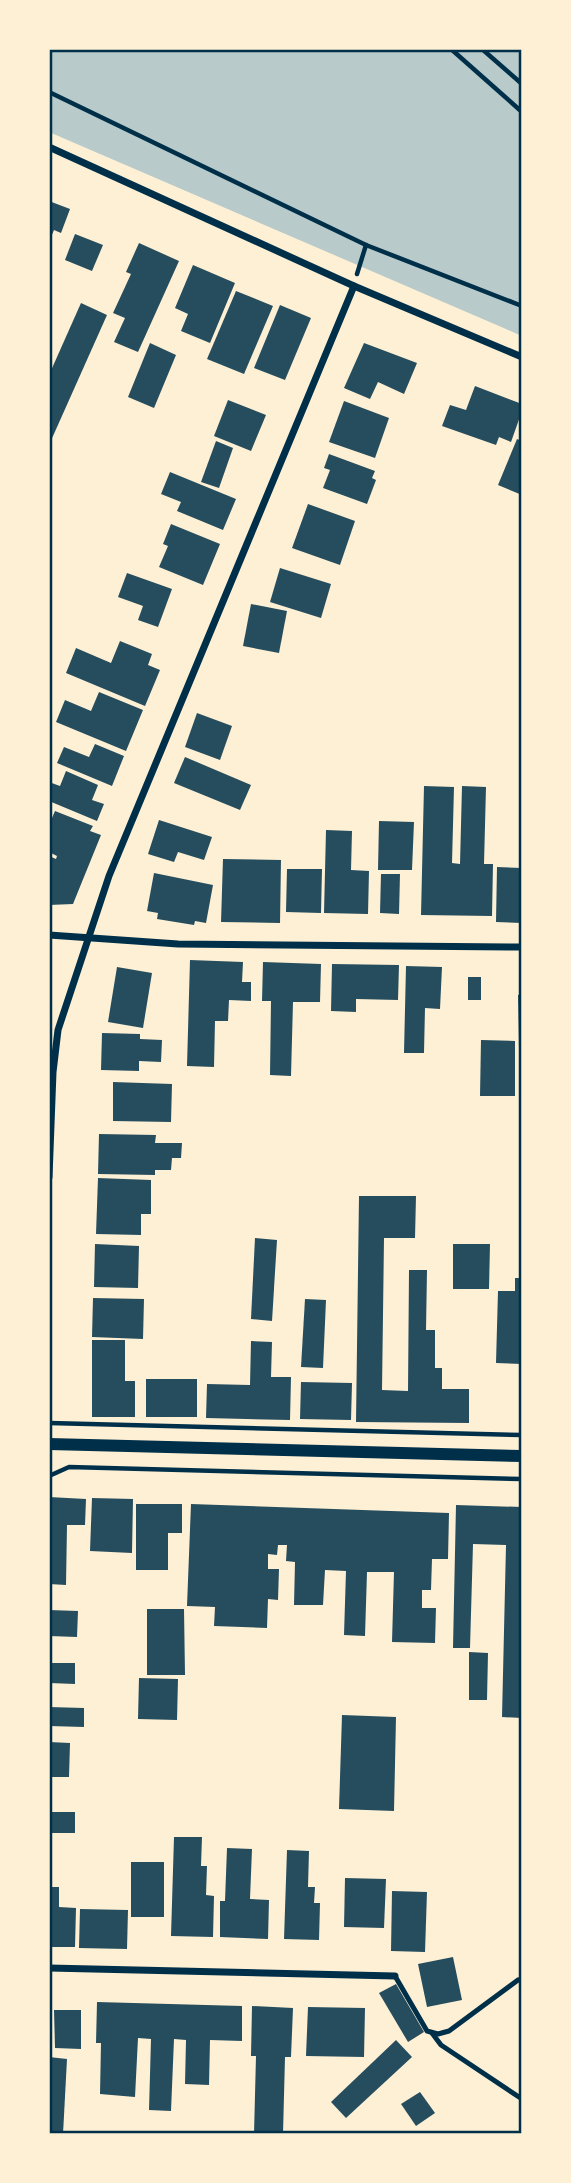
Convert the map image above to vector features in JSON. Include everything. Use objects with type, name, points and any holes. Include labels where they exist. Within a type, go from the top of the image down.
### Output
[{"type":"street","points":[[49,147],[354,286],[522,357]]},
{"type":"street","points":[[49,1177],[53,1072],[58,1030],[109,876],[354,286]]},
{"type":"street","points":[[49,934],[178,944],[522,947]]},
{"type":"street","points":[[49,1444],[522,1456]]},
{"type":"street","points":[[49,1968],[395,1976]]},
{"type":"lane","points":[[395,1976],[427,2031],[432,2033],[441,2045],[522,2099]]},
{"type":"lane","points":[[432,2033],[449,2031],[518,1980]]},
{"type":"path","points":[[451,49],[522,112]]},
{"type":"path","points":[[482,49],[522,84]]},
{"type":"path","points":[[49,92],[366,245],[522,306]]},
{"type":"path","points":[[354,286],[366,245]]},
{"type":"path","points":[[49,1423],[522,1435]]},
{"type":"path","points":[[49,1476],[69,1467],[522,1479]]},
{"type":"shaded area","points":[[49,49],[522,49],[522,336],[49,132]]},
{"type":"building","points":[[49,201],[70,209],[61,233],[54,230],[49,242]]},
{"type":"building","points":[[75,234],[103,245],[92,271],[65,260]]},
{"type":"building","points":[[139,243],[179,261],[138,352],[114,342],[125,318],[113,313],[131,274],[126,272]]},
{"type":"building","points":[[193,265],[235,283],[210,343],[181,331],[188,314],[175,308]]},
{"type":"building","points":[[236,291],[273,306],[244,374],[207,359]]},
{"type":"building","points":[[81,303],[107,315],[49,445],[49,375]]},
{"type":"building","points":[[280,305],[311,318],[285,380],[254,368]]},
{"type":"building","points":[[150,343],[176,355],[154,408],[128,397]]},
{"type":"building","points":[[364,343],[417,363],[404,394],[378,382],[370,399],[344,388]]},
{"type":"building","points":[[475,386],[522,404],[511,442],[499,437],[496,445],[442,426],[450,405],[466,410]]},
{"type":"building","points":[[228,400],[266,415],[251,451],[214,436]]},
{"type":"building","points":[[344,401],[389,418],[375,458],[329,442]]},
{"type":"building","points":[[517,439],[522,441],[522,495],[498,485]]},
{"type":"building","points":[[216,441],[233,448],[219,488],[201,482]]},
{"type":"building","points":[[329,454],[375,471],[372,478],[376,480],[367,504],[323,488],[330,470],[324,468]]},
{"type":"building","points":[[170,472],[236,499],[223,530],[177,511],[181,502],[161,494]]},
{"type":"building","points":[[308,504],[355,521],[340,565],[292,548]]},
{"type":"building","points":[[171,524],[220,544],[203,585],[159,567],[168,546],[163,544]]},
{"type":"building","points":[[280,568],[331,584],[321,618],[270,602]]},
{"type":"building","points":[[127,573],[172,589],[158,627],[138,620],[143,606],[118,597]]},
{"type":"building","points":[[251,604],[287,611],[279,653],[243,646]]},
{"type":"building","points":[[120,641],[152,654],[148,665],[160,670],[145,706],[66,673],[76,648],[111,663]]},
{"type":"building","points":[[99,692],[143,710],[126,751],[56,722],[65,700],[91,711]]},
{"type":"building","points":[[197,713],[232,726],[220,760],[185,747]]},
{"type":"building","points":[[95,744],[124,756],[112,786],[57,763],[64,747],[89,757]]},
{"type":"building","points":[[185,757],[251,785],[240,810],[174,783]]},
{"type":"building","points":[[66,771],[98,785],[92,800],[104,804],[97,821],[49,801],[49,782],[60,786]]},
{"type":"building","points":[[424,786],[454,787],[452,863],[460,864],[462,786],[486,787],[484,864],[493,864],[492,916],[421,915]]},
{"type":"building","points":[[55,811],[93,826],[90,831],[101,835],[73,904],[49,905],[49,856],[56,859],[57,856],[49,852],[49,825]]},
{"type":"building","points":[[159,820],[212,837],[204,860],[178,852],[174,862],[148,854]]},
{"type":"building","points":[[379,821],[414,822],[412,870],[378,870]]},
{"type":"building","points":[[326,830],[352,831],[351,870],[369,871],[368,914],[324,913]]},
{"type":"building","points":[[223,859],[281,860],[280,923],[221,922]]},
{"type":"building","points":[[497,867],[521,868],[522,923],[496,922]]},
{"type":"building","points":[[287,869],[322,869],[321,913],[286,912]]},
{"type":"building","points":[[154,873],[213,885],[206,923],[195,921],[194,925],[157,919],[158,913],[147,911]]},
{"type":"building","points":[[381,874],[400,874],[399,914],[380,913]]},
{"type":"building","points":[[190,960],[243,962],[242,982],[251,982],[251,1001],[229,1000],[228,1021],[215,1021],[214,1067],[187,1066]]},
{"type":"building","points":[[263,962],[321,964],[320,1002],[293,1002],[291,1076],[270,1075],[271,1001],[262,1001]]},
{"type":"building","points":[[332,964],[399,965],[398,1000],[356,999],[356,1012],[331,1011]]},
{"type":"building","points":[[406,966],[442,967],[440,1009],[425,1008],[424,1053],[404,1053]]},
{"type":"building","points":[[117,967],[152,973],[143,1028],[108,1022]]},
{"type":"building","points":[[468,977],[481,977],[481,1000],[468,1000]]},
{"type":"building","points":[[522,994],[522,1049],[519,1049],[518,995]]},
{"type":"building","points":[[102,1033],[140,1034],[140,1039],[162,1040],[161,1062],[139,1061],[139,1071],[101,1070]]},
{"type":"building","points":[[481,1040],[515,1041],[515,1096],[480,1096]]},
{"type":"building","points":[[113,1082],[172,1084],[171,1122],[113,1121]]},
{"type":"building","points":[[99,1134],[156,1135],[155,1143],[182,1143],[181,1158],[172,1158],[171,1170],[155,1170],[155,1175],[98,1174]]},
{"type":"building","points":[[98,1178],[151,1180],[151,1214],[141,1214],[141,1235],[96,1234]]},
{"type":"building","points":[[359,1196],[416,1196],[415,1238],[384,1238],[382,1390],[408,1391],[409,1270],[427,1270],[426,1330],[435,1330],[435,1368],[442,1368],[442,1389],[469,1389],[469,1423],[356,1422]]},
{"type":"building","points":[[255,1238],[277,1240],[272,1321],[251,1319]]},
{"type":"building","points":[[95,1244],[139,1246],[138,1288],[94,1287]]},
{"type":"building","points":[[453,1244],[490,1244],[489,1289],[453,1289]]},
{"type":"building","points":[[515,1278],[522,1278],[522,1364],[496,1363],[498,1291],[515,1291]]},
{"type":"building","points":[[93,1298],[144,1299],[143,1339],[92,1337]]},
{"type":"building","points":[[305,1299],[326,1300],[323,1368],[301,1367]]},
{"type":"building","points":[[92,1340],[125,1340],[125,1381],[135,1381],[135,1417],[92,1417]]},
{"type":"building","points":[[251,1341],[272,1342],[271,1377],[291,1377],[290,1420],[206,1418],[207,1384],[250,1385]]},
{"type":"building","points":[[146,1379],[197,1379],[197,1417],[146,1417]]},
{"type":"building","points":[[301,1382],[352,1383],[351,1420],[300,1419]]},
{"type":"building","points":[[49,1497],[86,1499],[85,1525],[67,1525],[66,1585],[49,1584]]},
{"type":"building","points":[[92,1498],[133,1499],[132,1553],[90,1551]]},
{"type":"building","points":[[136,1504],[182,1504],[182,1533],[168,1533],[168,1570],[136,1570]]},
{"type":"building","points":[[191,1504],[449,1513],[448,1559],[432,1559],[431,1590],[422,1590],[422,1608],[436,1608],[435,1643],[392,1642],[394,1572],[367,1572],[365,1636],[344,1635],[346,1571],[325,1570],[323,1605],[294,1605],[295,1562],[286,1561],[287,1545],[278,1545],[277,1555],[268,1554],[268,1569],[279,1569],[278,1600],[268,1599],[267,1628],[214,1626],[215,1607],[187,1606]]},
{"type":"building","points":[[456,1505],[522,1507],[522,1718],[502,1717],[506,1545],[473,1544],[470,1648],[453,1648]]},
{"type":"building","points":[[147,1609],[184,1609],[185,1675],[147,1675]]},
{"type":"building","points":[[49,1610],[78,1611],[77,1637],[49,1636]]},
{"type":"building","points":[[469,1652],[488,1653],[487,1700],[469,1700]]},
{"type":"building","points":[[49,1663],[75,1663],[75,1684],[49,1683]]},
{"type":"building","points":[[139,1678],[178,1679],[177,1720],[138,1719]]},
{"type":"building","points":[[49,1707],[84,1708],[84,1727],[49,1726]]},
{"type":"building","points":[[342,1715],[396,1717],[394,1811],[339,1809]]},
{"type":"building","points":[[49,1742],[70,1743],[69,1777],[49,1777]]},
{"type":"building","points":[[49,1812],[75,1812],[75,1833],[49,1833]]},
{"type":"building","points":[[174,1837],[202,1837],[201,1866],[207,1866],[206,1895],[214,1896],[213,1937],[171,1936]]},
{"type":"building","points":[[227,1848],[252,1849],[250,1899],[269,1900],[268,1939],[220,1937],[220,1901],[225,1901]]},
{"type":"building","points":[[287,1850],[309,1851],[308,1887],[315,1887],[314,1903],[320,1903],[319,1940],[284,1939]]},
{"type":"building","points":[[131,1862],[164,1862],[164,1917],[131,1917]]},
{"type":"building","points":[[345,1878],[386,1879],[384,1928],[344,1927]]},
{"type":"building","points":[[49,1887],[59,1887],[59,1907],[76,1908],[75,1947],[49,1947]]},
{"type":"building","points":[[392,1891],[427,1892],[425,1952],[391,1951]]},
{"type":"building","points":[[80,1909],[128,1910],[127,1949],[79,1948]]},
{"type":"building","points":[[453,1957],[462,2000],[427,2007],[418,1964]]},
{"type":"building","points":[[396,1984],[424,2032],[408,2042],[379,1993]]},
{"type":"building","points":[[97,2002],[242,2006],[242,2041],[210,2040],[209,2085],[185,2084],[186,2040],[174,2039],[171,2111],[149,2110],[151,2039],[138,2038],[135,2097],[100,2094],[101,2043],[96,2043]]},
{"type":"building","points":[[252,2006],[293,2008],[291,2057],[285,2057],[283,2134],[254,2134],[256,2056],[251,2056]]},
{"type":"building","points":[[308,2007],[365,2008],[364,2057],[306,2056]]},
{"type":"building","points":[[54,2010],[81,2010],[81,2049],[55,2048]]},
{"type":"building","points":[[396,2040],[412,2057],[346,2118],[331,2102]]},
{"type":"building","points":[[49,2057],[67,2059],[63,2134],[49,2134]]},
{"type":"building","points":[[420,2092],[435,2113],[416,2126],[401,2104]]}]
